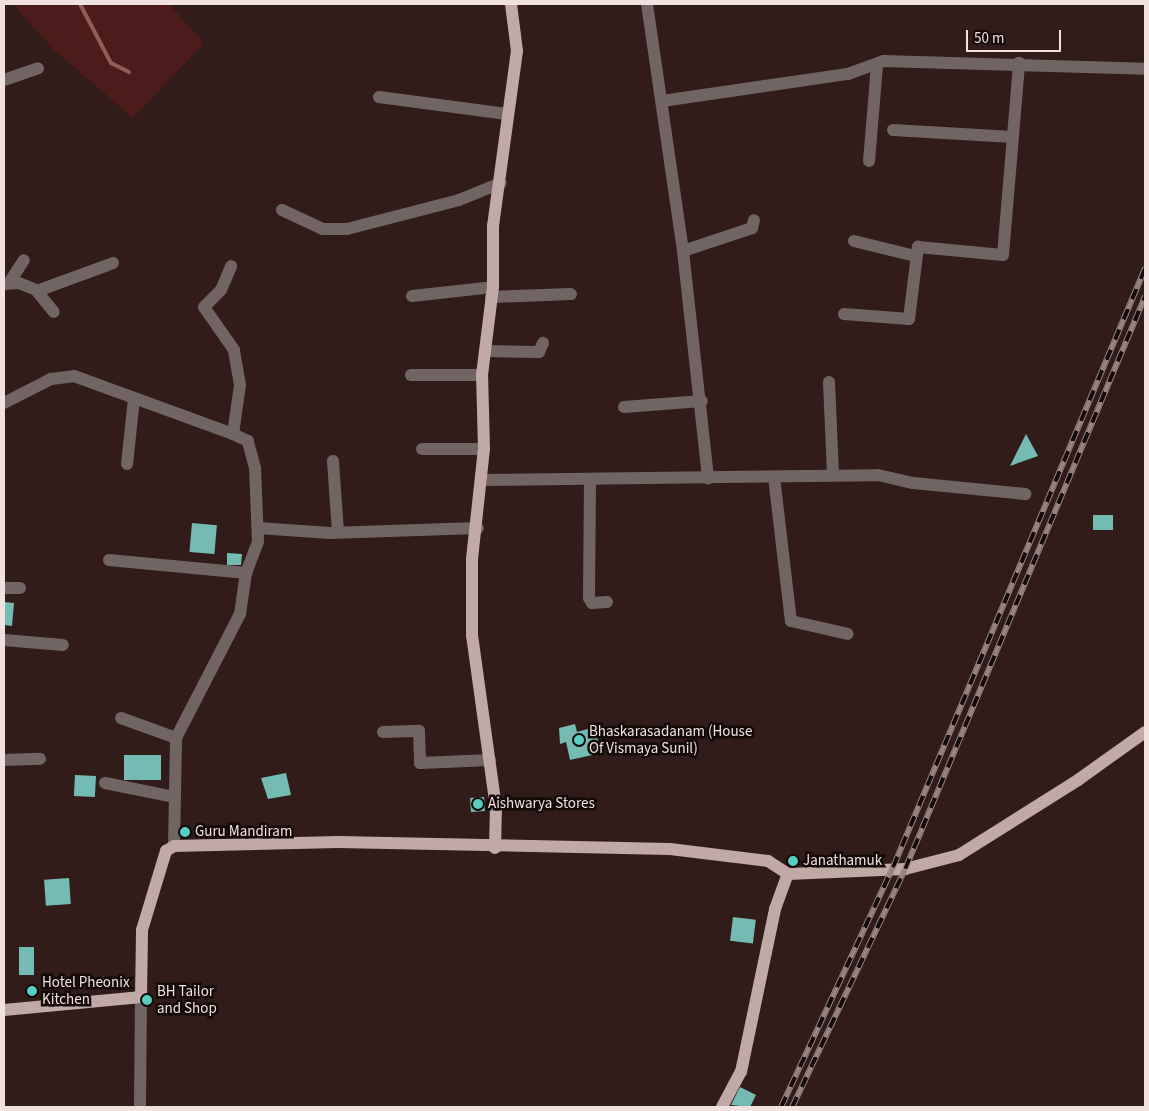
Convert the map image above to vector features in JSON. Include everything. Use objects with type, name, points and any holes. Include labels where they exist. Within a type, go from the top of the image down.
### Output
[{"type":"main road","points":[[495,848],[490,760],[472,636],[472,559],[478,528],[484,449],[482,375],[492,292],[493,226],[517,51],[511,4]]},
{"type":"main road","points":[[4,1010],[141,998],[142,930],[166,851],[174,846],[338,842],[495,848],[670,849],[768,861],[788,874],[905,868],[959,855],[1078,780],[1145,732]]},
{"type":"main road","points":[[722,1107],[740,1072],[775,909],[788,874]]},
{"type":"street","points":[[647,4],[683,251],[702,401],[708,479]]},
{"type":"street","points":[[662,101],[848,74],[883,61],[1145,69]]},
{"type":"street","points":[[844,314],[909,319],[915,256],[918,247],[1003,255],[1019,64]]},
{"type":"street","points":[[869,161],[876,65]]},
{"type":"street","points":[[4,80],[38,68]]},
{"type":"street","points":[[379,97],[507,114]]},
{"type":"street","points":[[893,130],[1013,137]]},
{"type":"street","points":[[282,210],[323,230],[347,230],[459,200],[500,183]]},
{"type":"street","points":[[683,251],[752,228],[754,220]]},
{"type":"street","points":[[854,241],[915,256]]},
{"type":"street","points":[[24,260],[6,284],[37,291],[113,263]]},
{"type":"street","points":[[231,266],[221,290],[204,307],[234,350],[240,385],[233,434]]},
{"type":"street","points":[[37,291],[54,312]]},
{"type":"street","points":[[412,296],[492,292],[571,294]]},
{"type":"street","points":[[486,351],[539,352],[543,343]]},
{"type":"street","points":[[411,375],[482,375]]},
{"type":"street","points":[[4,403],[50,380],[74,376],[248,441],[256,468],[258,542],[246,573],[240,614],[176,738],[174,846]]},
{"type":"street","points":[[829,382],[833,475]]},
{"type":"street","points":[[128,464],[134,398]]},
{"type":"street","points":[[624,407],[702,401]]},
{"type":"street","points":[[422,449],[484,449]]},
{"type":"street","points":[[333,462],[338,532]]},
{"type":"street","points":[[481,480],[590,481],[878,474],[913,483],[1025,494]]},
{"type":"street","points":[[774,477],[791,621],[848,634]]},
{"type":"street","points":[[590,481],[589,598],[592,603],[607,602]]},
{"type":"street","points":[[258,528],[338,532],[478,528]]},
{"type":"street","points":[[109,560],[246,573]]},
{"type":"street","points":[[4,588],[20,588]]},
{"type":"street","points":[[4,640],[64,645]]},
{"type":"street","points":[[121,718],[176,738]]},
{"type":"street","points":[[383,732],[419,731],[420,763],[490,760]]},
{"type":"street","points":[[4,760],[40,759]]},
{"type":"street","points":[[105,783],[174,797]]},
{"type":"street","points":[[140,1107],[141,998]]},
{"type":"shaded area","points":[[13,4],[169,4],[204,43],[133,118],[53,49]]},
{"type":"building","points":[[1026,434],[1038,456],[1010,466]]},
{"type":"building","points":[[1093,515],[1113,515],[1113,530],[1093,530]]},
{"type":"building","points":[[192,523],[217,525],[214,554],[189,552]]},
{"type":"building","points":[[227,553],[242,554],[241,565],[227,565]]},
{"type":"building","points":[[4,602],[14,603],[12,626],[4,625]]},
{"type":"building","name":"Bhaskarasadanam (House Of Vismaya Sunil)","points":[[575,724],[577,732],[595,727],[601,753],[570,760],[566,742],[560,744],[559,728]]},
{"type":"building","points":[[124,755],[161,755],[161,780],[124,780]]},
{"type":"building","points":[[286,773],[291,795],[268,799],[261,778]]},
{"type":"building","points":[[75,775],[96,776],[95,797],[74,796]]},
{"type":"building","name":"Aishwarya Stores","points":[[484,797],[485,811],[471,812],[470,798]]},
{"type":"building","name":"Guru Mandiram","points":[[179,828],[189,828],[189,837],[179,837]]},
{"type":"building","points":[[69,878],[71,904],[46,906],[44,880]]},
{"type":"building","points":[[733,917],[756,920],[753,944],[730,941]]},
{"type":"building","points":[[19,947],[34,947],[34,975],[19,975]]},
{"type":"building","points":[[740,1087],[756,1095],[750,1107],[731,1105]]},
{"type":"waterway","points":[[80,4],[111,63],[129,72]]},
{"type":"railway","points":[[781,1107],[893,867],[1145,268]]},
{"type":"railway","points":[[792,1107],[905,869],[1145,296]]},
{"type":"place","name":"Bhaskarasadanam (House Of Vismaya Sunil)","points":[[579,740]]},
{"type":"place","name":"Aishwarya Stores","points":[[478,804]]},
{"type":"place","name":"Guru Mandiram","points":[[185,832]]},
{"type":"place","name":"Janathamuk","points":[[793,861]]},
{"type":"place","name":"Hotel Pheonix Kitchen","points":[[32,991]]},
{"type":"place","name":"BH Tailor and Shop","points":[[147,1000]]}]
